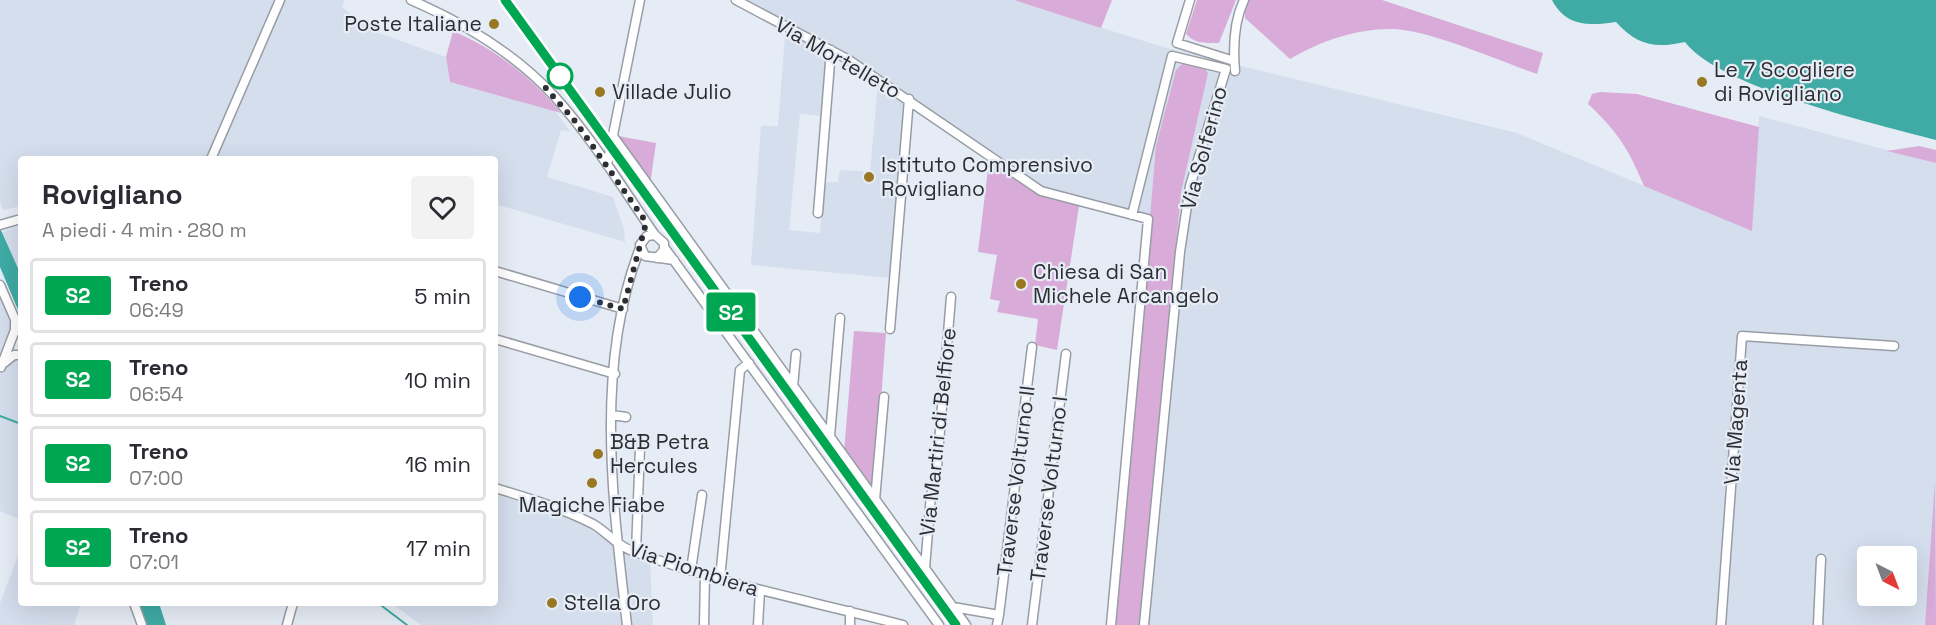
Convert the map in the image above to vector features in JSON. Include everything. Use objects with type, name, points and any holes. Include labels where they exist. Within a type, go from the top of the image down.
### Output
[{"type":"street","points":[[212,156],[280,0]]},
{"type":"street","points":[[411,0],[467,27],[516,61],[558,100],[607,165],[655,235],[662,239],[664,247],[674,261],[939,625]]},
{"type":"street","points":[[607,165],[640,0]]},
{"type":"street","name":"Via Mortelleto","points":[[736,0],[831,50],[909,99],[983,153],[1041,191],[1148,219]]},
{"type":"street","points":[[1235,71],[1238,12],[1244,0]]},
{"type":"street","points":[[1187,1],[1177,43],[1234,61]]},
{"type":"street","points":[[818,213],[831,50]]},
{"type":"street","name":"Via Solferino","points":[[1132,215],[1173,56],[1226,69],[1190,186],[1144,625]]},
{"type":"street","name":"Via Mortelleto","points":[[890,329],[909,99]]},
{"type":"street","points":[[613,136],[966,625]]},
{"type":"street","points":[[627,625],[611,482],[612,415],[623,309],[644,237],[644,219]]},
{"type":"street","name":"Via Solferino","points":[[1111,625],[1148,219]]},
{"type":"street","points":[[0,225],[18,220]]},
{"type":"street","points":[[644,237],[655,235]]},
{"type":"street","points":[[634,267],[654,258],[664,247]]},
{"type":"street","points":[[640,248],[645,256],[674,261]]},
{"type":"street","points":[[498,272],[623,309]]},
{"type":"street","points":[[0,285],[18,326]]},
{"type":"street","name":"Via Martiri di Belfiore","points":[[924,568],[931,495],[936,479],[951,297]]},
{"type":"street","points":[[830,436],[840,318]]},
{"type":"street","points":[[0,367],[15,330],[15,319]]},
{"type":"street","name":"Via Magenta","points":[[1721,625],[1742,336],[1894,346]]},
{"type":"street","points":[[498,340],[615,374]]},
{"type":"street","name":"Traverse Volturno II","points":[[997,625],[1032,347]]},
{"type":"street","points":[[793,387],[796,354]]},
{"type":"street","name":"Traverse Volturno I","points":[[1032,625],[1066,354]]},
{"type":"street","points":[[0,367],[10,357],[18,356]]},
{"type":"street","points":[[720,579],[740,370],[749,363]]},
{"type":"street","points":[[875,500],[884,397]]},
{"type":"street","points":[[612,415],[626,417]]},
{"type":"street","points":[[636,552],[640,447]]},
{"type":"street","name":"Via Piombiera","points":[[498,489],[582,519],[596,526],[617,544],[636,552],[760,591],[903,625]]},
{"type":"street","points":[[691,570],[702,495]]},
{"type":"street","points":[[1818,625],[1821,559]]},
{"type":"street","points":[[704,625],[705,574]]},
{"type":"street","points":[[758,625],[760,591]]},
{"type":"street","points":[[135,606],[142,625]]},
{"type":"street","points":[[287,625],[292,606]]},
{"type":"street","points":[[953,607],[999,615]]},
{"type":"street","points":[[850,611],[850,625]]},
{"type":"shaded area","points":[[0,0],[345,0],[342,7],[373,31],[446,57],[450,82],[555,111],[570,131],[561,130],[547,177],[613,197],[624,229],[625,242],[498,205],[498,156],[18,156],[18,207],[3,210],[0,202]]},
{"type":"shaded area","points":[[741,0],[1014,0],[1163,47],[1517,133],[1751,230],[1759,116],[1936,163],[1936,625],[1116,625],[1151,220],[1050,190],[1036,183],[845,54],[828,52],[822,116],[800,114],[789,230],[820,233],[824,182],[838,182],[840,170],[870,172],[878,83],[906,102],[891,278],[751,265],[761,126],[778,126],[786,23]]},
{"type":"shaded area","points":[[1014,0],[1112,0],[1101,28]]},
{"type":"shaded area","points":[[1197,0],[1236,0],[1219,43],[1197,41],[1186,34]]},
{"type":"shaded area","points":[[1248,0],[1382,0],[1543,53],[1537,74],[1424,34],[1391,29],[1364,31],[1339,37],[1290,59],[1245,18],[1244,10]]},
{"type":"shaded area","points":[[1552,0],[1936,0],[1936,140],[1840,114],[1764,89],[1703,59],[1685,42],[1655,45],[1631,36],[1616,22],[1580,23],[1564,15]]},
{"type":"shaded area","points":[[453,31],[483,46],[512,65],[561,113],[450,82],[446,57]]},
{"type":"shaded area","points":[[1184,62],[1203,66],[1208,73],[1181,192],[1140,625],[1116,625],[1156,146],[1176,70]]},
{"type":"shaded area","points":[[1600,92],[1637,94],[1759,127],[1752,231],[1644,186],[1621,141],[1588,104],[1592,94]]},
{"type":"shaded area","points":[[618,136],[656,143],[650,185]]},
{"type":"shaded area","points":[[1919,146],[1936,150],[1936,163],[1887,151]]},
{"type":"shaded area","points":[[989,161],[1043,193],[1079,206],[1057,350],[1035,345],[1038,319],[997,312],[1000,301],[990,299],[997,255],[978,252]]},
{"type":"shaded area","points":[[18,226],[18,268],[2,232]]},
{"type":"shaded area","points":[[0,228],[18,268],[18,310],[0,267]]},
{"type":"shaded area","points":[[0,295],[11,319],[12,328],[0,356]]},
{"type":"shaded area","points":[[854,331],[886,333],[874,493],[844,452]]},
{"type":"shaded area","points":[[14,359],[18,359],[18,519],[0,511],[0,360],[7,367]]},
{"type":"shaded area","points":[[1935,481],[1936,625],[1925,625]]},
{"type":"shaded area","points":[[498,495],[576,521],[625,551],[650,561],[653,625],[421,625],[395,606],[498,606]]},
{"type":"shaded area","points":[[18,556],[18,606],[80,606],[74,625],[0,625],[0,603]]},
{"type":"shaded area","points":[[140,606],[160,606],[166,625],[147,625]]},
{"type":"waterway","points":[[0,416],[18,423]]},
{"type":"waterway","points":[[382,606],[407,625]]},
{"type":"railway","points":[[500,0],[951,625]]},
{"type":"train","name":"S2","points":[[505,0],[956,625]]},
{"type":"place","name":"Poste Italiane","points":[[494,24]]},
{"type":"place","name":"Le 7 Scogliere di Rovigliano","points":[[1702,82]]},
{"type":"place","name":"Villade Julio","points":[[600,92]]},
{"type":"place","name":"Istituto Comprensivo Rovigliano","points":[[869,177]]},
{"type":"place","name":"Chiesa di San Michele Arcangelo","points":[[1021,284]]},
{"type":"place","name":"B&B Petra Hercules","points":[[598,454]]},
{"type":"place","name":"Magiche Fiabe","points":[[592,483]]},
{"type":"place","name":"Stella Oro","points":[[552,603]]},
{"type":"route","points":[[560,76],[544,86],[575,121],[599,154],[644,219],[645,227],[623,309],[580,297]]}]
